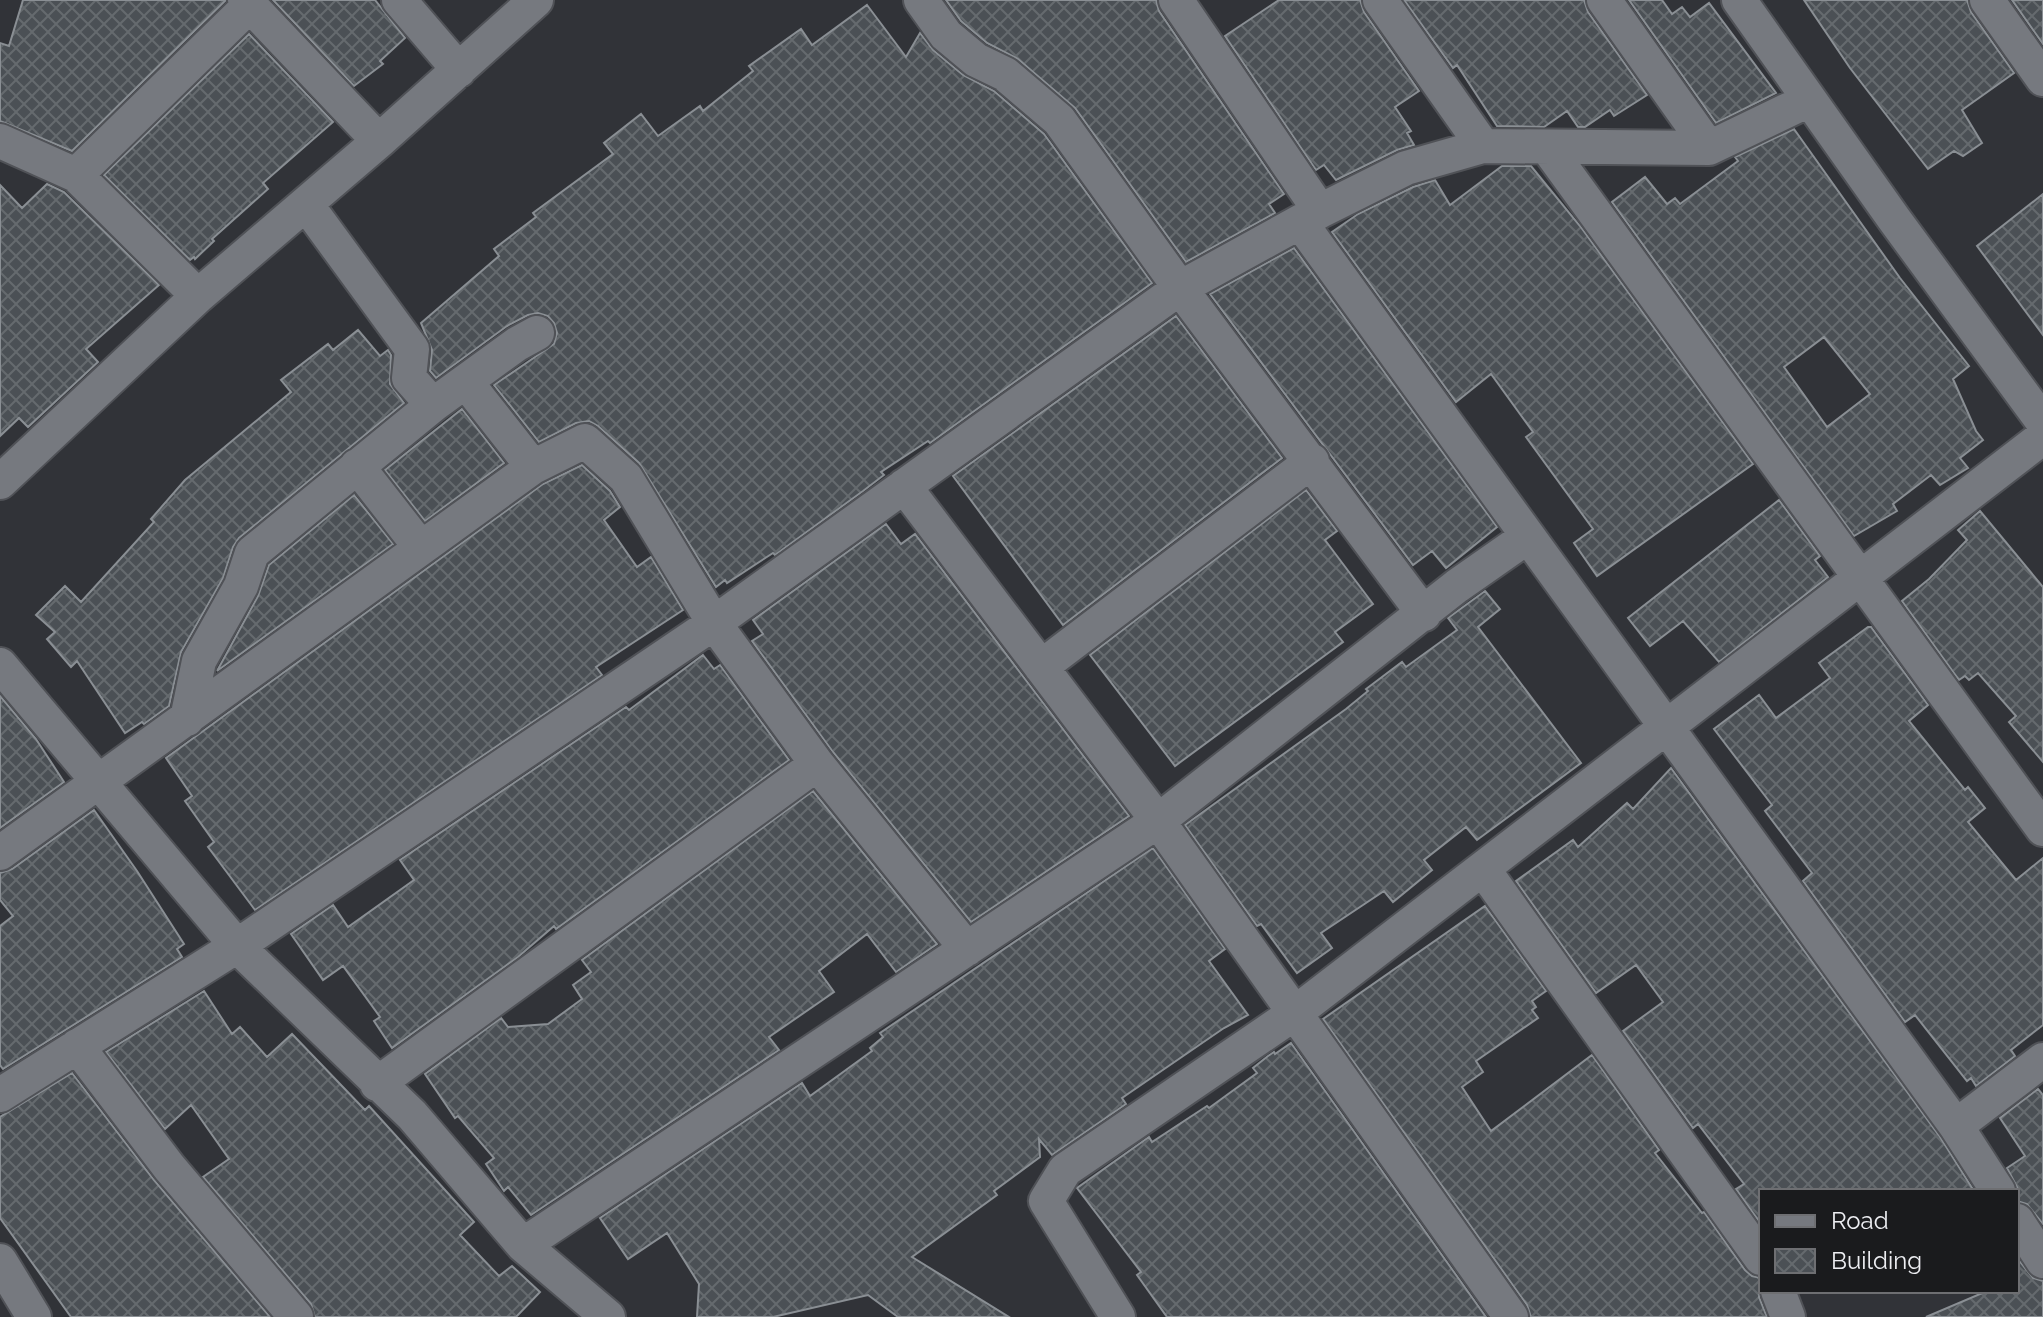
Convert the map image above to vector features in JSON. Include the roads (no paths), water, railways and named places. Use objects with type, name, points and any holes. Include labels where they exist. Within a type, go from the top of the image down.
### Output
[{"type":"street","points":[[399,0],[459,70]]},
{"type":"street","points":[[0,482],[198,296],[379,141],[536,0]]},
{"type":"street","points":[[921,0],[946,35],[976,60],[1005,74],[1059,120],[1180,288],[1424,614]]},
{"type":"street","points":[[1176,0],[1310,216],[1527,537],[1956,1126],[1997,1189]]},
{"type":"street","points":[[1380,0],[1483,146]]},
{"type":"street","points":[[1604,0],[1709,148]]},
{"type":"street","points":[[1739,0],[2043,422]]},
{"type":"street","points":[[1987,0],[2043,79]]},
{"type":"street","points":[[76,175],[248,2],[379,141]]},
{"type":"street","points":[[0,1095],[237,946],[714,623],[1180,288],[1310,216],[1406,168],[1483,146],[1709,148],[1809,100]]},
{"type":"street","points":[[0,141],[76,175],[198,296]]},
{"type":"street","points":[[1547,147],[2043,829]]},
{"type":"street","points":[[306,204],[412,349],[409,378],[433,405]]},
{"type":"street","points":[[187,719],[199,661],[241,586],[252,553],[433,405],[537,333]]},
{"type":"street","points":[[466,382],[533,467]]},
{"type":"street","points":[[1118,1317],[1046,1201],[1065,1170],[1295,1013],[2043,437]]},
{"type":"street","points":[[0,853],[533,467],[585,441],[626,478],[714,623],[817,764],[967,949]]},
{"type":"street","points":[[1041,667],[1312,461]]},
{"type":"street","points":[[357,466],[421,548]]},
{"type":"street","points":[[904,486],[1158,821],[1511,1317]]},
{"type":"street","points":[[523,1245],[1158,821],[1457,586],[1527,537]]},
{"type":"street","points":[[0,665],[237,946],[412,1115],[523,1245],[608,1317]]},
{"type":"street","points":[[377,1084],[817,764]]},
{"type":"street","points":[[1483,869],[1759,1255]]},
{"type":"street","points":[[77,1046],[169,1167],[296,1317]]},
{"type":"street","points":[[1956,1126],[2043,1060]]},
{"type":"street","points":[[2019,1224],[2043,1261]]},
{"type":"street","points":[[0,1261],[34,1317]]},
{"type":"street","points":[[1779,1293],[1788,1317]]}]
